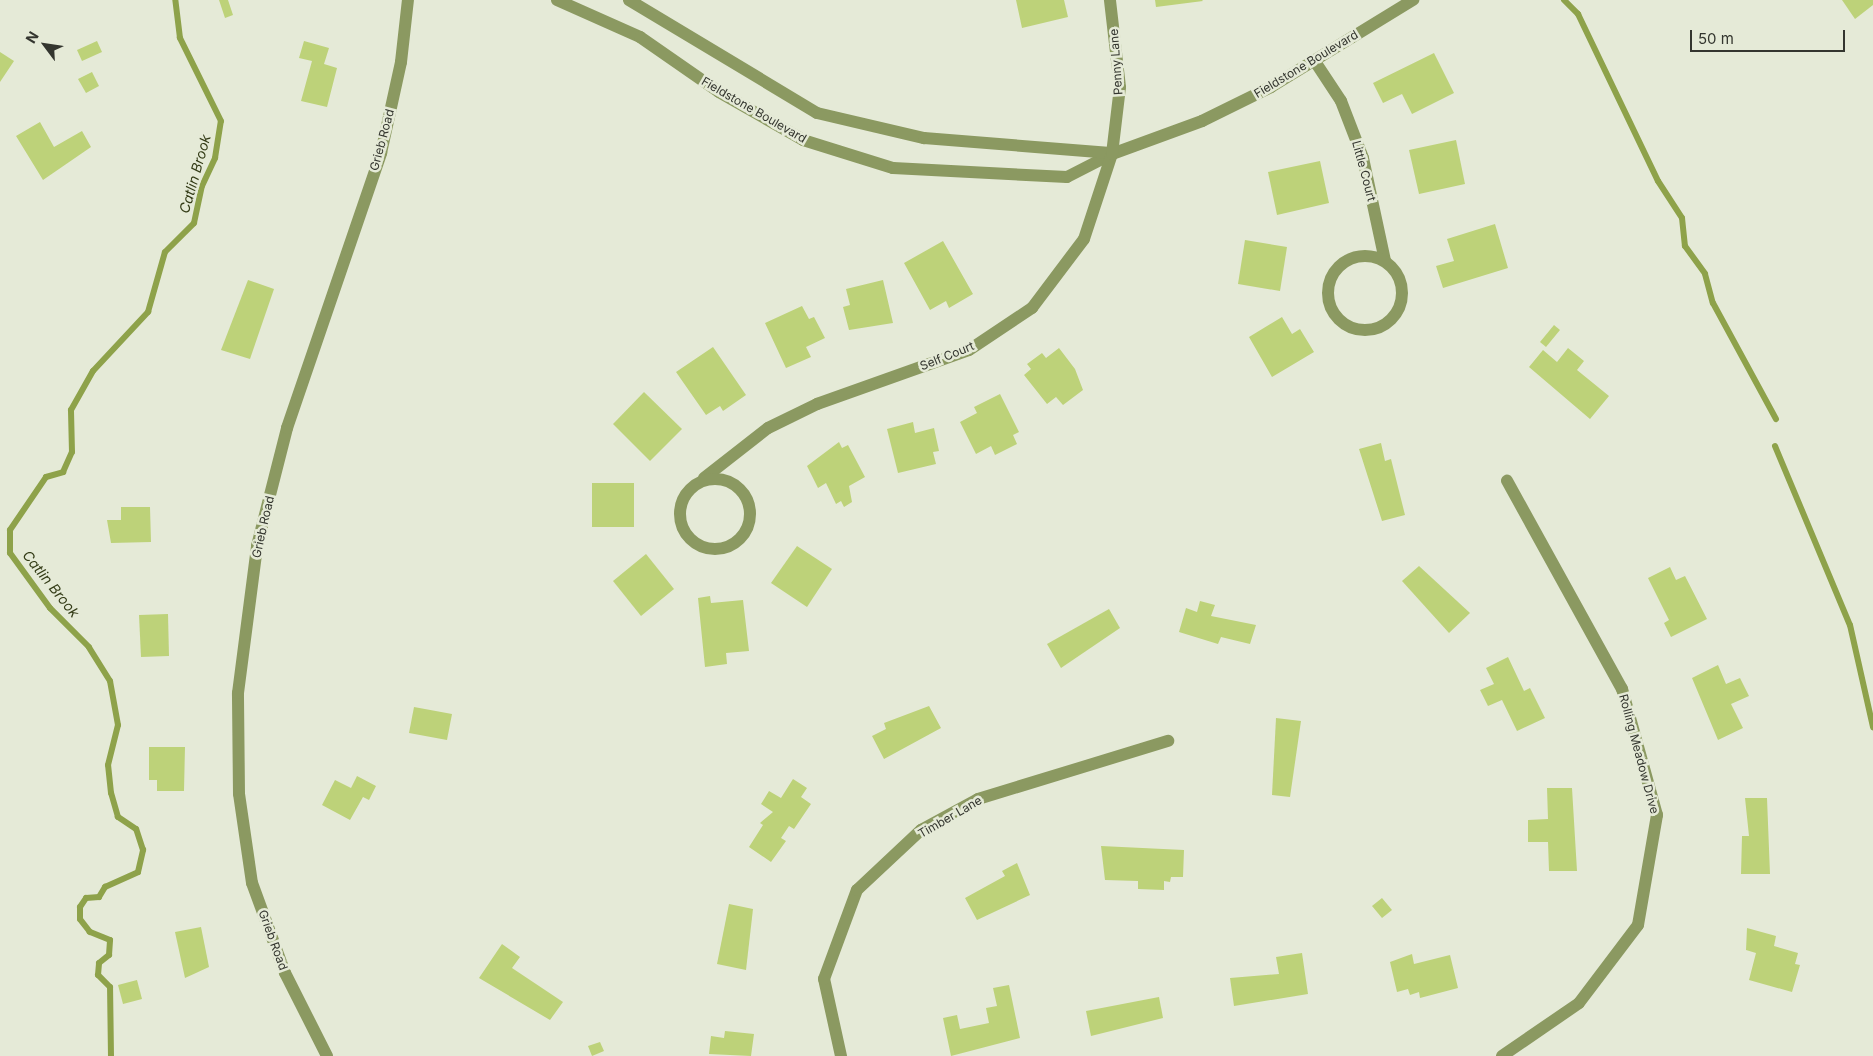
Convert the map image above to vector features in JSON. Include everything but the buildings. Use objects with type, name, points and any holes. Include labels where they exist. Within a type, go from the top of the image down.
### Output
[{"type":"street","name":"Grieb Road","points":[[327,1056],[285,973],[252,883],[239,794],[238,693],[257,546],[287,428],[381,153],[401,62],[408,0]]},
{"type":"street","name":"Fieldstone Boulevard","points":[[558,0],[640,37],[719,92],[803,140],[893,168],[1067,176],[1112,154],[1202,121],[1314,60],[1413,0]]},
{"type":"street","name":"Fieldstone Boulevard","points":[[630,0],[817,113],[924,138],[1112,154]]},
{"type":"street","name":"Penny Lane","points":[[1110,0],[1120,87],[1112,154]]},
{"type":"street","name":"Little Court","points":[[1314,60],[1341,101],[1363,158],[1385,261],[1400,280],[1401,303],[1396,314],[1375,329],[1350,328],[1331,310],[1327,298],[1333,273],[1341,264],[1362,256],[1385,261]]},
{"type":"street","name":"Self Court","points":[[704,478],[737,486],[749,505],[750,517],[741,537],[720,548],[698,544],[683,527],[681,504],[704,478],[768,428],[817,404],[968,350],[1032,308],[1084,239],[1112,154]]},
{"type":"street","name":"Rolling Meadow Drive","points":[[1502,1056],[1579,1002],[1638,925],[1657,815],[1622,689],[1507,480]]},
{"type":"street","name":"Timber Lane","points":[[841,1056],[824,979],[858,890],[922,830],[978,799],[1168,741]]},
{"type":"waterway","name":"Catlin Brook","points":[[111,1056],[110,987],[98,975],[99,963],[109,955],[110,940],[90,932],[80,919],[80,907],[86,898],[99,897],[105,887],[138,872],[143,850],[136,829],[118,817],[111,793],[108,765],[118,725],[110,681],[89,647],[50,608],[10,553],[10,530],[46,477],[63,472],[72,452],[71,410],[93,371],[148,312],[165,252],[194,223],[202,186],[215,158],[221,121],[180,38],[175,0]]},
{"type":"waterway","points":[[1564,0],[1578,14],[1658,181],[1682,218],[1685,246],[1705,274],[1713,303],[1776,419]]},
{"type":"waterway","points":[[1775,446],[1850,625],[1873,727]]}]
